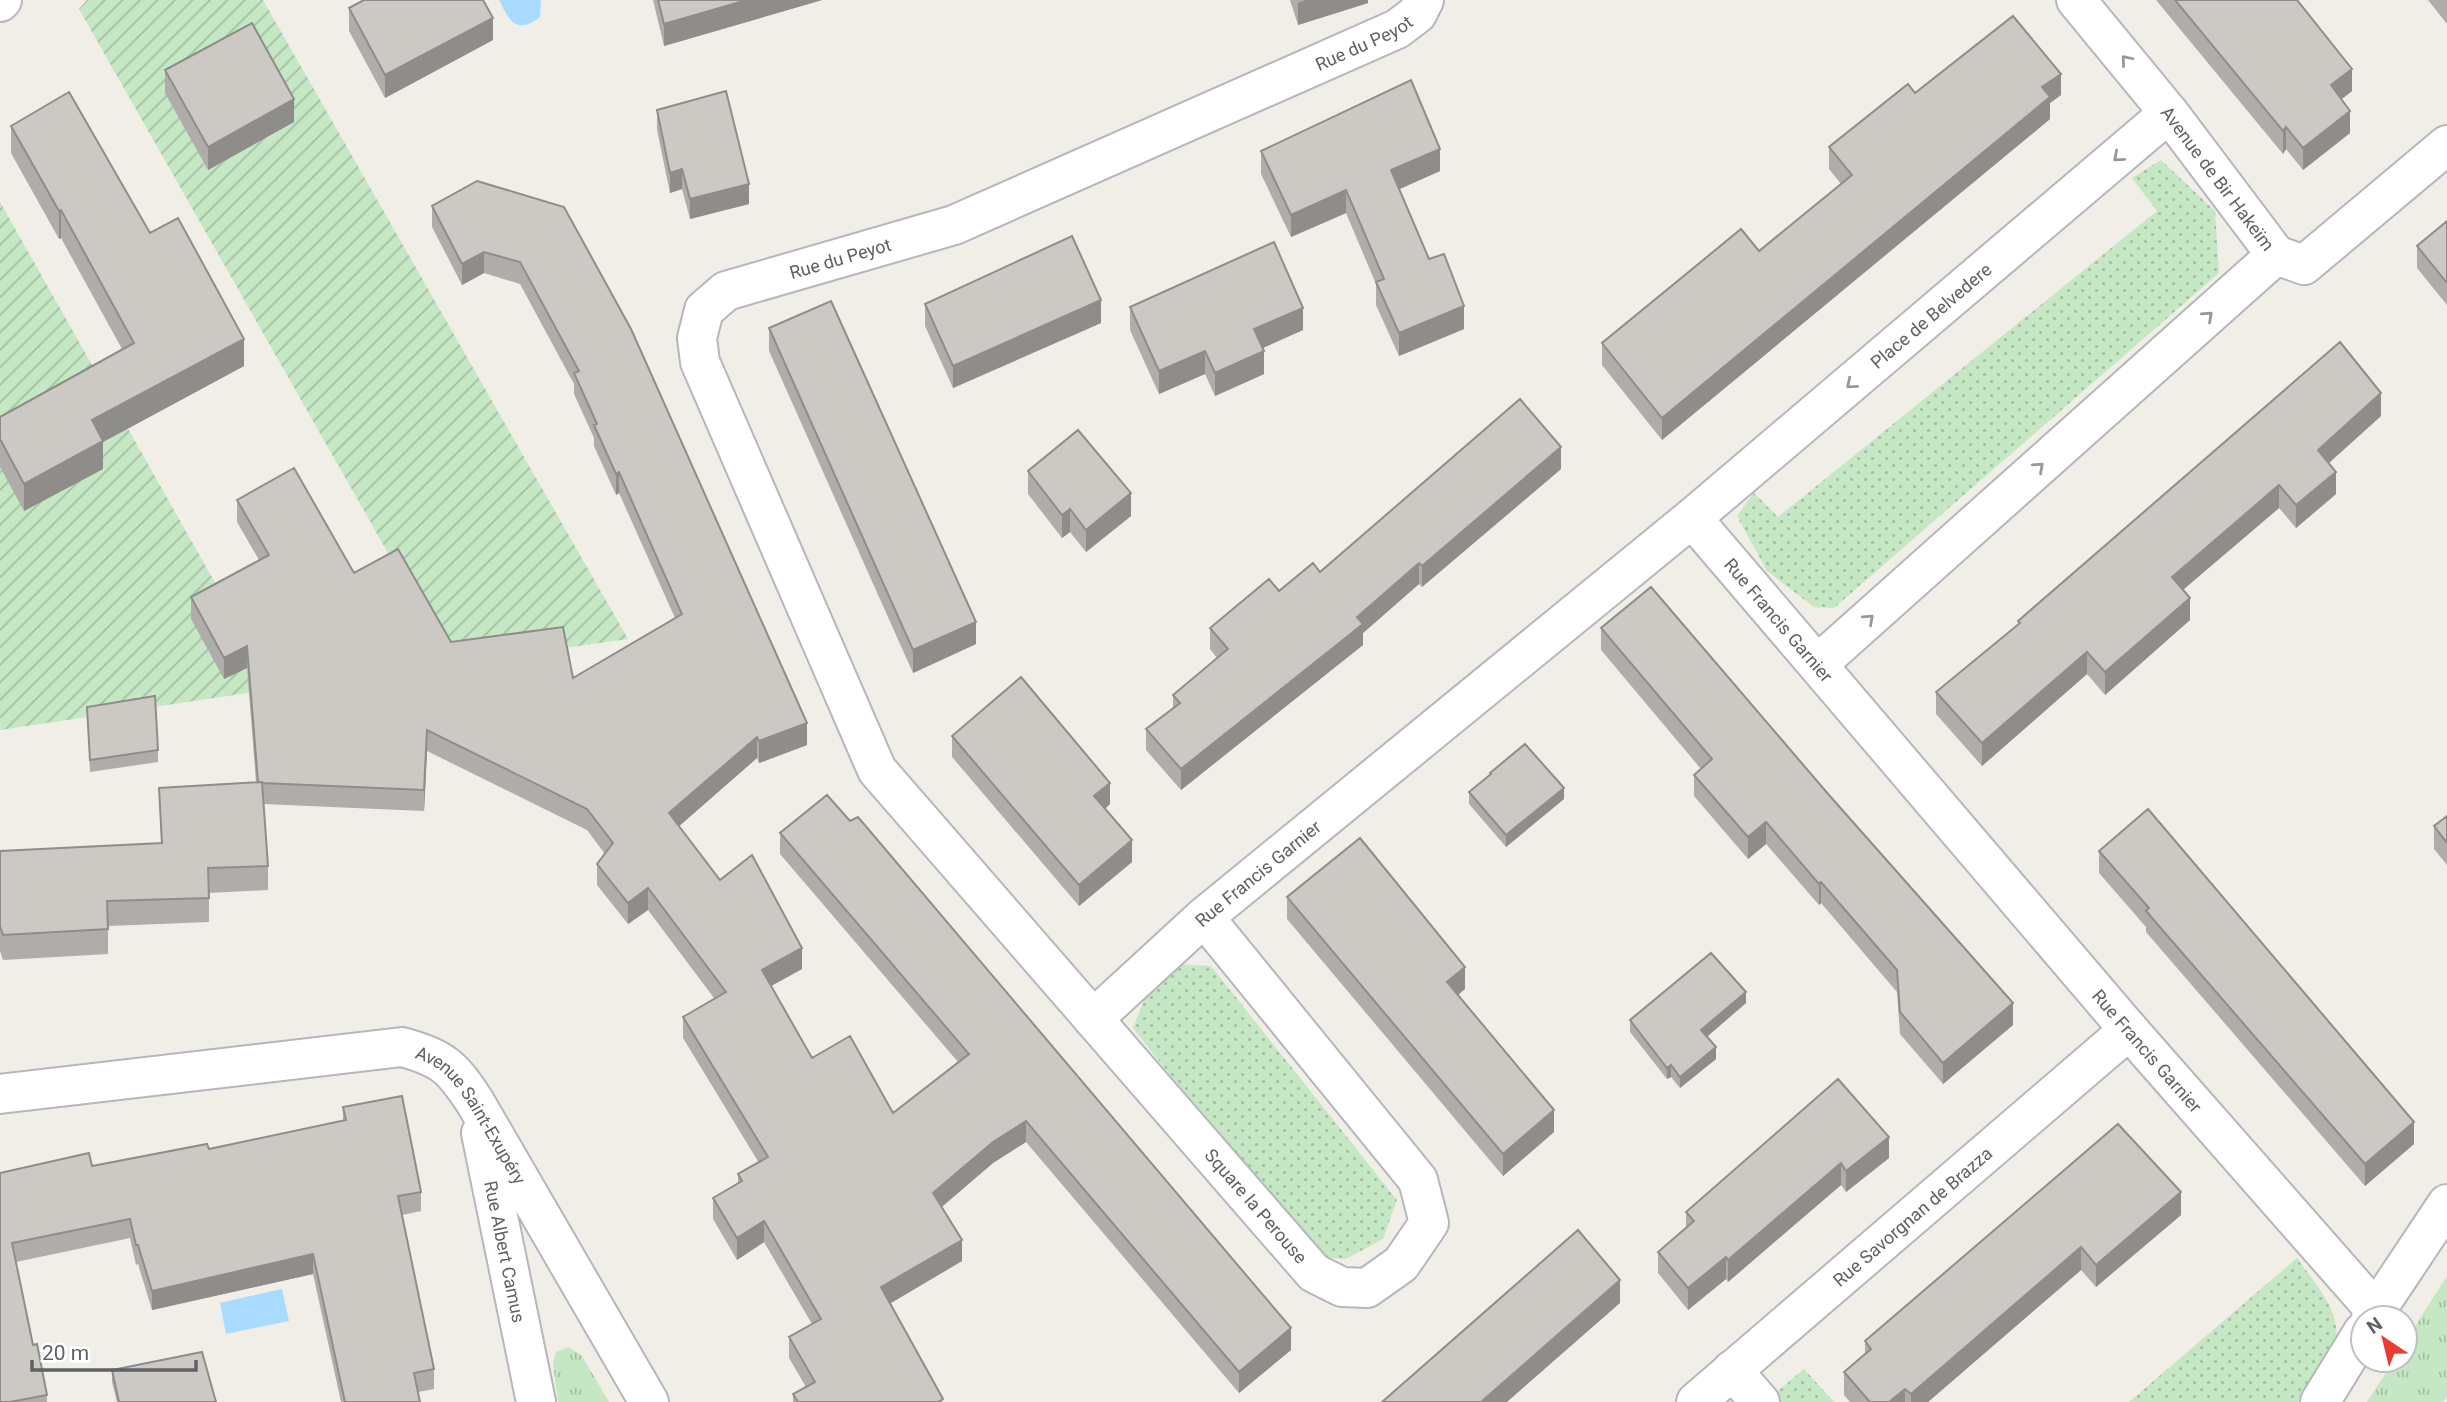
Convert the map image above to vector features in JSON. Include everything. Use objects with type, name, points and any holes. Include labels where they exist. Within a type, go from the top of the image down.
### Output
[{"type":"street","name":"Rue du Peyot","points":[[877,770],[700,362],[697,338],[704,310],[726,291],[954,225],[1397,29],[1417,14],[1424,0]]},
{"type":"street","name":"Avenue de Bir Hakeïm","points":[[2076,0],[2169,113],[2276,255],[2304,265],[2447,145]]},
{"type":"street","name":"Place de Belvedere","points":[[1692,518],[2169,113]]},
{"type":"street","points":[[1818,664],[2276,255]]},
{"type":"street","name":"Rue Francis Garnier","points":[[1093,1019],[1204,917],[1692,518],[2129,1030],[2357,1304]]},
{"type":"street","name":"Square la Perouse","points":[[877,770],[1314,1273],[1342,1287],[1367,1289],[1401,1264],[1429,1223],[1418,1180],[1204,917]]},
{"type":"street","name":"Rue Savorgnan de Brazza","points":[[1696,1402],[2129,1030]]},
{"type":"street","name":"Avenue Saint-Exupéry","points":[[0,1094],[402,1047],[431,1055],[457,1075],[474,1102],[649,1402]]},
{"type":"street","name":"Rue Albert Camus","points":[[474,1102],[536,1402]]},
{"type":"street","points":[[2381,1304],[2447,1204]]},
{"type":"street","points":[[2320,1402],[2349,1354]]},
{"type":"street","points":[[1732,1370],[1760,1402]]},
{"type":"green space","points":[[87,0],[263,0],[628,639],[451,664],[79,9]]},
{"type":"green space","points":[[2161,160],[2215,211],[2219,273],[1834,608],[1814,607],[1767,571],[1737,516],[1754,493],[1778,517],[2157,211],[2132,178]]},
{"type":"green space","points":[[0,202],[275,689],[0,730]]},
{"type":"green space","points":[[1176,964],[1211,966],[1397,1200],[1383,1239],[1346,1259],[1313,1256],[1133,1028],[1148,990]]},
{"type":"green space","points":[[2297,1258],[2326,1299],[2337,1334],[2329,1359],[2300,1402],[2129,1402]]},
{"type":"green space","points":[[2447,1276],[2447,1397],[2443,1402],[2367,1402],[2385,1374],[2419,1374],[2419,1320]]},
{"type":"green space","points":[[569,1347],[582,1356],[609,1402],[558,1402],[553,1364],[556,1352]]},
{"type":"green space","points":[[1804,1369],[1834,1402],[1779,1402],[1773,1395]]},
{"type":"water","points":[[499,0],[541,0],[540,17],[525,25],[515,23],[506,14]]},
{"type":"water","points":[[282,1289],[289,1321],[226,1334],[220,1303]]},
{"type":"building","points":[[364,0],[483,0],[493,18],[385,75],[349,8]]},
{"type":"building","points":[[658,0],[747,0],[664,24]]},
{"type":"building","points":[[2175,0],[2297,0],[2352,69],[2331,85],[2350,111],[2303,148],[2286,127],[2283,131]]},
{"type":"building","points":[[2013,16],[2061,74],[2042,87],[2050,97],[1662,418],[1602,343],[1741,229],[1759,251],[1852,175],[1829,147],[1908,84],[1915,93]]},
{"type":"building","points":[[252,23],[294,99],[208,147],[165,70]]},
{"type":"building","points":[[1411,80],[1440,149],[1391,170],[1429,259],[1444,254],[1464,306],[1399,333],[1376,282],[1384,279],[1346,190],[1291,215],[1261,151]]},
{"type":"building","points":[[726,91],[749,184],[690,199],[682,169],[670,173],[657,110]]},
{"type":"building","points":[[69,92],[150,233],[178,218],[244,339],[92,420],[103,441],[24,484],[0,439],[0,417],[134,343],[11,126]]},
{"type":"building","points":[[477,181],[564,207],[631,329],[807,723],[759,741],[757,737],[669,813],[720,880],[752,855],[802,948],[762,970],[812,1058],[850,1036],[893,1113],[969,1054],[780,833],[827,795],[850,821],[858,817],[1291,1328],[1239,1372],[1026,1121],[993,1142],[933,1193],[962,1240],[881,1287],[943,1399],[938,1402],[798,1402],[793,1394],[815,1382],[789,1337],[821,1319],[764,1221],[737,1238],[713,1198],[742,1181],[738,1174],[768,1157],[683,1017],[726,992],[648,888],[628,903],[597,864],[613,843],[587,809],[427,730],[424,790],[258,782],[247,646],[224,658],[191,597],[269,555],[237,500],[294,468],[354,573],[398,549],[451,642],[563,627],[573,678],[682,614],[619,472],[616,474],[594,425],[597,424],[574,373],[579,371],[520,262],[484,252],[462,264],[432,206]]},
{"type":"building","points":[[2447,221],[2447,283],[2417,246]]},
{"type":"building","points":[[1072,236],[1101,300],[953,366],[925,304]]},
{"type":"building","points":[[1274,242],[1303,308],[1254,329],[1264,351],[1215,373],[1205,351],[1159,371],[1130,307]]},
{"type":"building","points":[[831,301],[976,622],[913,650],[769,328]]},
{"type":"building","points":[[2340,342],[2381,393],[2318,450],[2336,472],[2296,505],[2279,485],[2172,577],[2190,598],[2105,672],[2087,652],[1982,743],[1936,692],[2020,623],[2018,621]]},
{"type":"building","points":[[1520,399],[1561,447],[1422,566],[1419,563],[1357,617],[1363,624],[1181,769],[1146,729],[1180,703],[1173,695],[1228,649],[1210,628],[1269,579],[1279,591],[1313,563],[1320,572]]},
{"type":"building","points":[[1078,430],[1131,493],[1086,530],[1070,509],[1062,515],[1028,471]]},
{"type":"building","points":[[1651,587],[1829,795],[2013,1003],[1943,1063],[1900,1012],[1897,970],[1766,822],[1748,837],[1694,775],[1712,759],[1601,628]]},
{"type":"building","points":[[1021,677],[1110,783],[1094,796],[1132,840],[1079,885],[952,736]]},
{"type":"building","points":[[155,696],[158,750],[90,760],[87,707]]},
{"type":"building","points":[[1525,744],[1564,788],[1506,835],[1469,792]]},
{"type":"building","points":[[262,782],[268,866],[208,868],[209,898],[107,901],[108,929],[3,935],[0,926],[0,851],[162,843],[159,788]]},
{"type":"building","points":[[2148,809],[2414,1122],[2365,1164],[2146,911],[2149,908],[2099,851]]},
{"type":"building","points":[[2447,816],[2447,843],[2434,826]]},
{"type":"building","points":[[1360,838],[1465,967],[1447,982],[1554,1110],[1503,1154],[1287,897]]},
{"type":"building","points":[[1711,953],[1746,992],[1701,1030],[1716,1047],[1680,1077],[1671,1065],[1667,1068],[1630,1020]]},
{"type":"building","points":[[1838,1079],[1889,1137],[1846,1171],[1841,1163],[1728,1260],[1726,1257],[1688,1288],[1658,1252],[1694,1221],[1686,1212]]},
{"type":"building","points":[[402,1096],[421,1192],[398,1196],[434,1369],[414,1373],[420,1402],[345,1402],[313,1254],[152,1291],[130,1219],[12,1243],[33,1345],[37,1344],[47,1395],[0,1402],[0,1173],[89,1153],[92,1166],[207,1144],[209,1149],[346,1120],[343,1107]]},
{"type":"building","points":[[2118,1124],[2181,1192],[2096,1265],[2081,1247],[1911,1394],[1905,1389],[1889,1402],[1870,1402],[1844,1372],[1871,1349],[1865,1341]]},
{"type":"building","points":[[1578,1230],[1620,1280],[1481,1402],[1382,1402]]},
{"type":"building","points":[[202,1352],[216,1402],[119,1402],[112,1370]]}]
